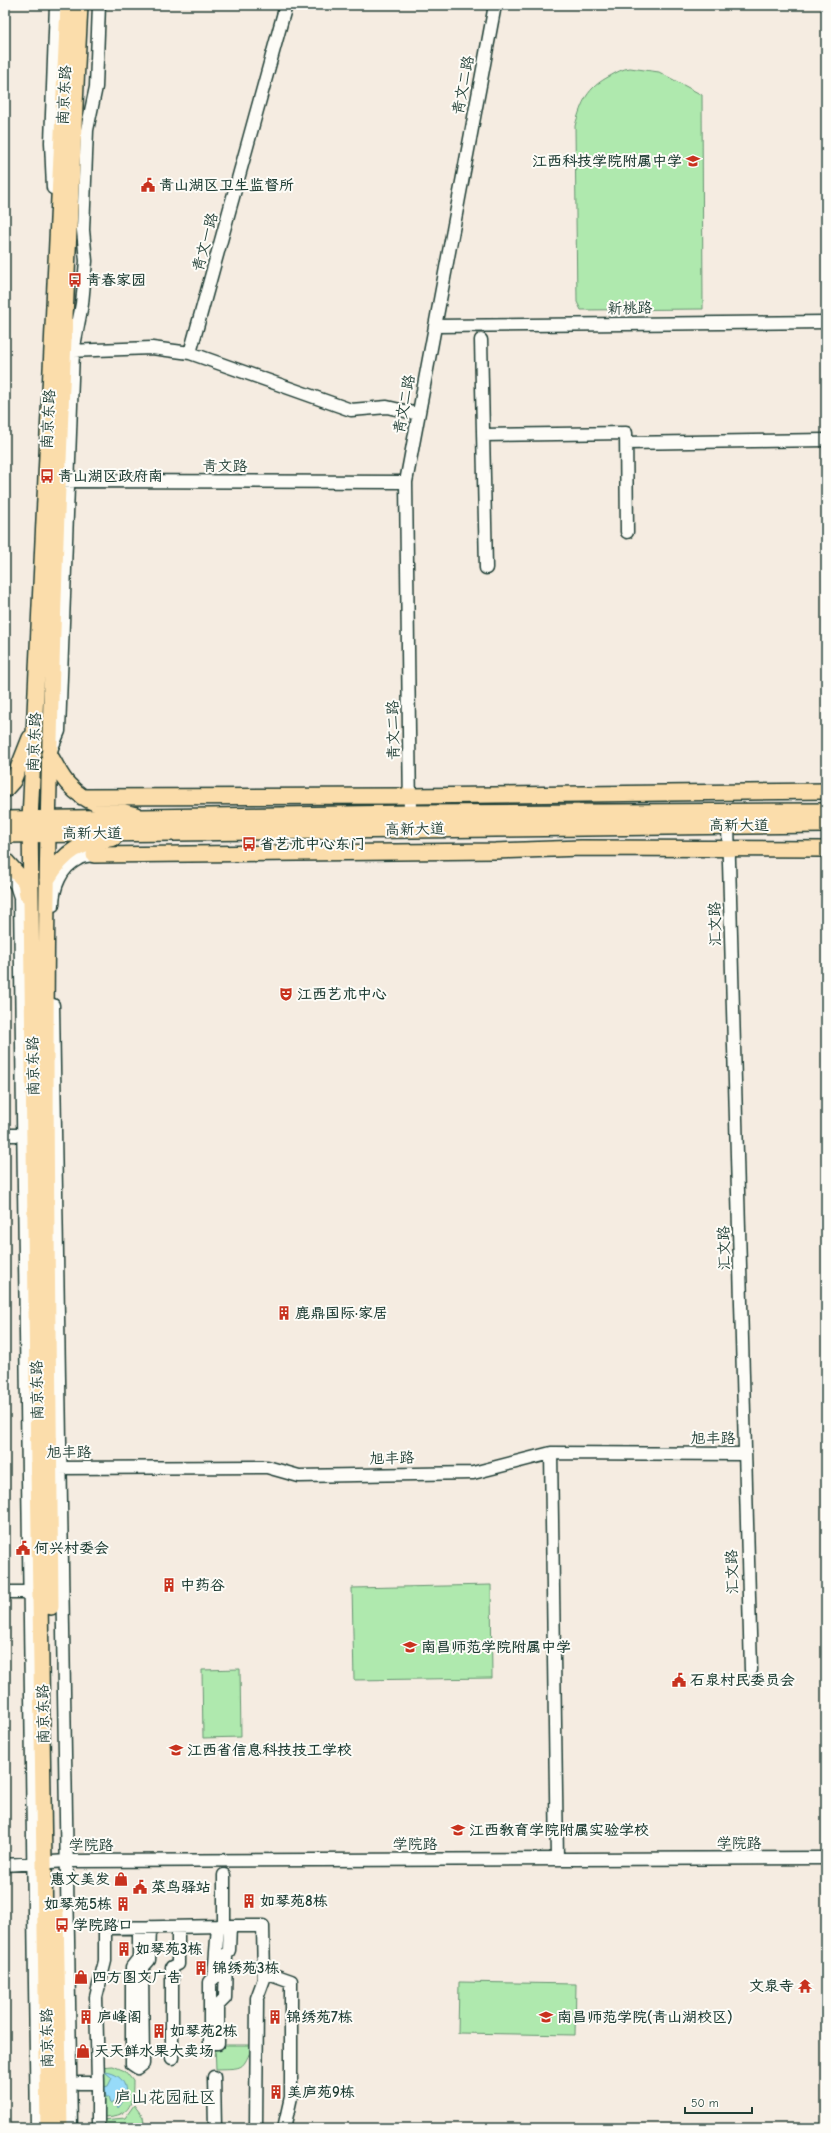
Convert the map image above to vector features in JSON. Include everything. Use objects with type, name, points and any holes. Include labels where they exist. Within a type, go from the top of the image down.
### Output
[{"type":"highway","name":"高新大道","points":[[144,825],[410,814],[826,812]]},
{"type":"highway","name":"高新大道","points":[[5,820],[30,827]]},
{"type":"highway","name":"高新大道","points":[[5,834],[30,827],[48,826],[826,824]]},
{"type":"main road","name":"南京东路","points":[[63,350],[62,136],[68,5]]},
{"type":"main road","name":"南京东路","points":[[48,2128],[50,1468],[47,880],[49,754],[58,481],[80,5]]},
{"type":"main road","points":[[79,22],[83,5]]},
{"type":"main road","name":"南京东路","points":[[58,481],[39,618],[30,827],[31,918],[50,1468],[35,1592],[50,1862],[60,2128]]},
{"type":"main road","points":[[5,790],[14,781],[34,728]]},
{"type":"main road","points":[[49,754],[69,786],[82,796],[98,805],[144,825]]},
{"type":"main road","points":[[82,796],[410,796],[826,791]]},
{"type":"main road","points":[[47,880],[56,865],[83,844],[144,825]]},
{"type":"main road","points":[[94,855],[495,851],[581,848],[826,848]]},
{"type":"main road","points":[[5,860],[25,882],[31,918]]},
{"type":"street","points":[[39,618],[34,594],[53,179],[51,142],[56,5]]},
{"type":"street","points":[[58,481],[63,350],[82,304],[86,261],[83,230],[87,130],[96,87],[99,5]]},
{"type":"street","name":"青文一路","points":[[190,353],[286,5]]},
{"type":"street","name":"青文二路","points":[[410,814],[406,482],[495,5]]},
{"type":"street","points":[[75,100],[87,130]]},
{"type":"street","points":[[53,179],[62,136]]},
{"type":"street","name":"新桃路","points":[[435,326],[826,322]]},
{"type":"street","points":[[481,340],[486,568]]},
{"type":"street","points":[[63,350],[152,348],[190,353],[351,410],[387,407],[418,414]]},
{"type":"street","points":[[483,435],[626,433],[627,532]]},
{"type":"street","points":[[626,443],[826,440]]},
{"type":"street","name":"青文路","points":[[58,481],[406,482]]},
{"type":"street","name":"汇文路","points":[[728,824],[751,1670]]},
{"type":"street","points":[[50,1468],[54,1116],[53,894],[58,880],[67,869],[78,859],[94,855]]},
{"type":"street","points":[[5,1592],[35,1592],[20,898],[16,885],[7,873]]},
{"type":"street","points":[[22,997],[32,950]]},
{"type":"street","points":[[5,1135],[24,1135]]},
{"type":"street","points":[[551,1453],[557,1859]]},
{"type":"street","name":"旭丰路","points":[[50,1468],[267,1467],[299,1476],[473,1473],[551,1453],[745,1454]]},
{"type":"street","name":"学院路","points":[[5,1865],[50,1862],[826,1858]]},
{"type":"street","points":[[37,2128],[50,1862]]},
{"type":"street","points":[[50,1862],[71,2128]]},
{"type":"street","points":[[224,1875],[224,1926],[214,1978],[210,1982],[210,2043],[218,2043],[218,2006],[225,1998],[226,1956],[230,1950],[224,1926]]},
{"type":"street","points":[[98,2128],[96,1997],[105,1961],[105,1928],[263,1926],[264,1974],[257,1998],[256,2128]]},
{"type":"street","points":[[172,2058],[172,1967],[178,1964],[178,1927]]},
{"type":"street","points":[[144,1928],[149,1960],[142,1968],[143,2064],[138,2068],[132,2064],[132,1967],[139,1958],[144,1928]]},
{"type":"street","points":[[264,1974],[271,1974],[291,1981],[291,2097],[284,2128]]},
{"type":"street","points":[[214,2077],[215,2128]]},
{"type":"street","points":[[79,2083],[98,2083]]},
{"type":"green space","points":[[630,68],[659,72],[702,95],[703,309],[581,310],[577,302],[575,126],[586,96],[596,85],[622,70]]},
{"type":"green space","points":[[491,1585],[492,1678],[354,1680],[352,1588]]},
{"type":"green space","points":[[240,1669],[241,1737],[203,1738],[202,1670]]},
{"type":"green space","points":[[459,1982],[576,1984],[575,2035],[458,2033]]},
{"type":"green space","points":[[215,2045],[253,2045],[247,2060],[241,2066],[237,2068],[216,2069]]},
{"type":"green space","points":[[113,2066],[125,2071],[133,2081],[132,2098],[127,2109],[123,2113],[110,2117],[100,2117],[99,2067]]},
{"type":"green space","points":[[134,2105],[143,2117],[145,2128],[102,2128],[102,2120],[125,2118]]},
{"type":"water","points":[[105,2072],[118,2076],[125,2085],[125,2096],[118,2108],[115,2102],[111,2104],[109,2097],[106,2097],[104,2087],[108,2086],[112,2078]]},
{"type":"place","name":"江西科技学院附属中学","points":[[693,161]]},
{"type":"place","name":"青山湖区卫生监督所","points":[[148,185]]},
{"type":"place","name":"青春家园","points":[[75,280]]},
{"type":"place","name":"青山湖区政府南","points":[[47,476]]},
{"type":"place","name":"省艺术中心东门","points":[[249,844]]},
{"type":"place","name":"江西艺术中心","points":[[286,994]]},
{"type":"place","name":"鹿鼎国际·家居","points":[[284,1313]]},
{"type":"place","name":"何兴村委会","points":[[23,1548]]},
{"type":"place","name":"中药谷","points":[[169,1585]]},
{"type":"place","name":"南昌师范学院附属中学","points":[[410,1647]]},
{"type":"place","name":"石泉村民委员会","points":[[679,1680]]},
{"type":"place","name":"江西省信息科技技工学校","points":[[176,1750]]},
{"type":"place","name":"江西教育学院附属实验学校","points":[[458,1830]]},
{"type":"place","name":"惠文美发","points":[[121,1879]]},
{"type":"place","name":"菜鸟驿站","points":[[140,1887]]},
{"type":"place","name":"如琴苑8栋","points":[[249,1901]]},
{"type":"place","name":"如琴苑5栋","points":[[123,1904]]},
{"type":"place","name":"学院路口","points":[[62,1925]]},
{"type":"place","name":"如琴苑3栋","points":[[124,1949]]},
{"type":"place","name":"锦绣苑3栋","points":[[201,1968]]},
{"type":"place","name":"四方图文广告","points":[[81,1977]]},
{"type":"place","name":"文泉寺","points":[[805,1986]]},
{"type":"place","name":"庐峰阁","points":[[86,2017]]},
{"type":"place","name":"锦绣苑7栋","points":[[275,2017]]},
{"type":"place","name":"南昌师范学院(青山湖校区)","points":[[546,2017]]},
{"type":"place","name":"如琴苑2栋","points":[[159,2031]]},
{"type":"place","name":"天天鲜水果大卖场","points":[[83,2051]]},
{"type":"place","name":"美庐苑9栋","points":[[276,2092]]},
{"type":"district","name":"庐山花园社区","points":[[165,2097]]}]
